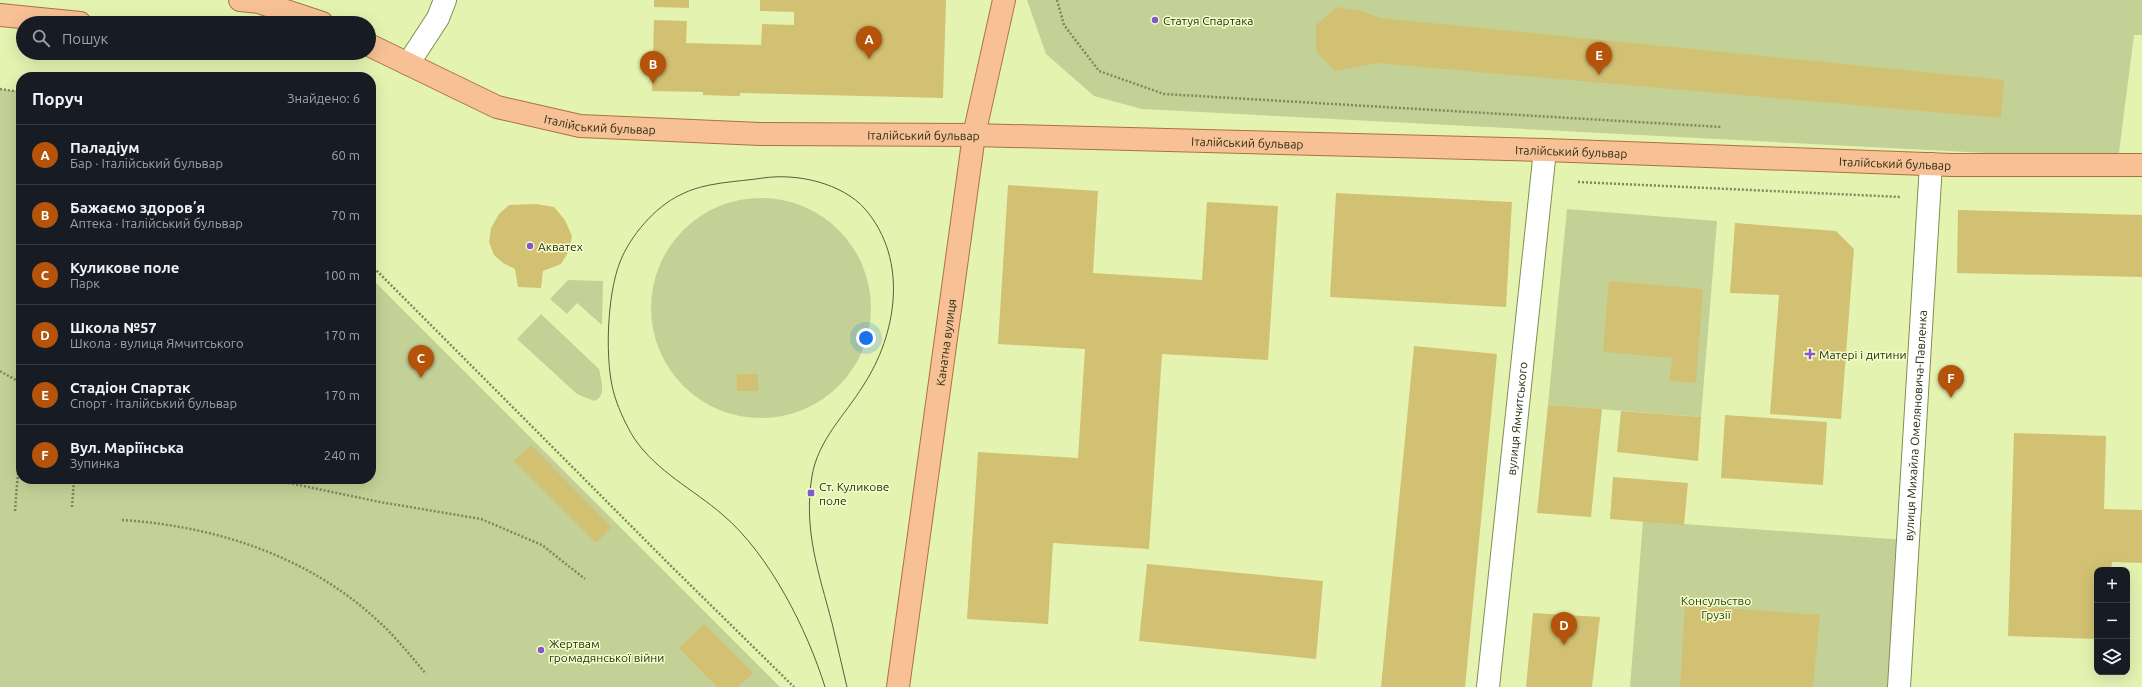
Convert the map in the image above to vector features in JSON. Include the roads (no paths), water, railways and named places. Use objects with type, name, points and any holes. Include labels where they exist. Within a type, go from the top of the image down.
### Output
[{"type":"main road","points":[[240,0],[259,2],[301,16]]},
{"type":"main road","name":"Канатна вулиця","points":[[898,687],[974,135],[1004,0]]},
{"type":"main road","points":[[0,15],[16,17]]},
{"type":"main road","name":"Італійський бульвар","points":[[376,49],[497,107],[580,126],[760,134],[974,135],[1545,150],[1931,164],[2142,165]]},
{"type":"street","points":[[408,64],[438,18],[445,0]]},
{"type":"street","name":"вулиця Ямчитського","points":[[1488,687],[1545,150]]},
{"type":"street","name":"вулиця Михайла Омеляновича-Павленка","points":[[1899,687],[1931,164]]},
{"type":"tram line","points":[[825,687],[808,641],[797,617],[771,571],[756,550],[740,531],[723,515],[653,461],[634,438],[621,413],[615,397],[609,366],[608,329],[612,292],[620,262],[630,242],[644,223],[671,200],[699,187],[776,177],[804,179],[832,186],[844,192],[865,209],[879,229],[888,251],[893,274],[893,297],[890,321],[884,344],[875,366],[856,397],[833,428],[820,451],[812,476],[810,496],[811,533],[814,551],[847,687]]},
{"type":"place","name":"Статуя Спартака","points":[[1155,20]]},
{"type":"place","name":"Паладіум","points":[[869,59]]},
{"type":"place","name":"Стадіон Спартак","points":[[1599,75]]},
{"type":"place","name":"Бажаємо здоровʼя","points":[[653,84]]},
{"type":"place","name":"Акватех","points":[[530,246]]},
{"type":"place","name":"Матері і дитини","points":[[1810,354]]},
{"type":"place","name":"Куликове поле","points":[[421,378]]},
{"type":"place","name":"Вул. Маріїнська","points":[[1951,398]]},
{"type":"place","name":"Ст. Куликове поле","points":[[811,493]]},
{"type":"place","name":"Школа №57","points":[[1564,645]]},
{"type":"place","name":"Жертвам громадянської війни","points":[[541,650]]},
{"type":"park label","name":"Консульство Грузії","points":[[1716,607]]}]
